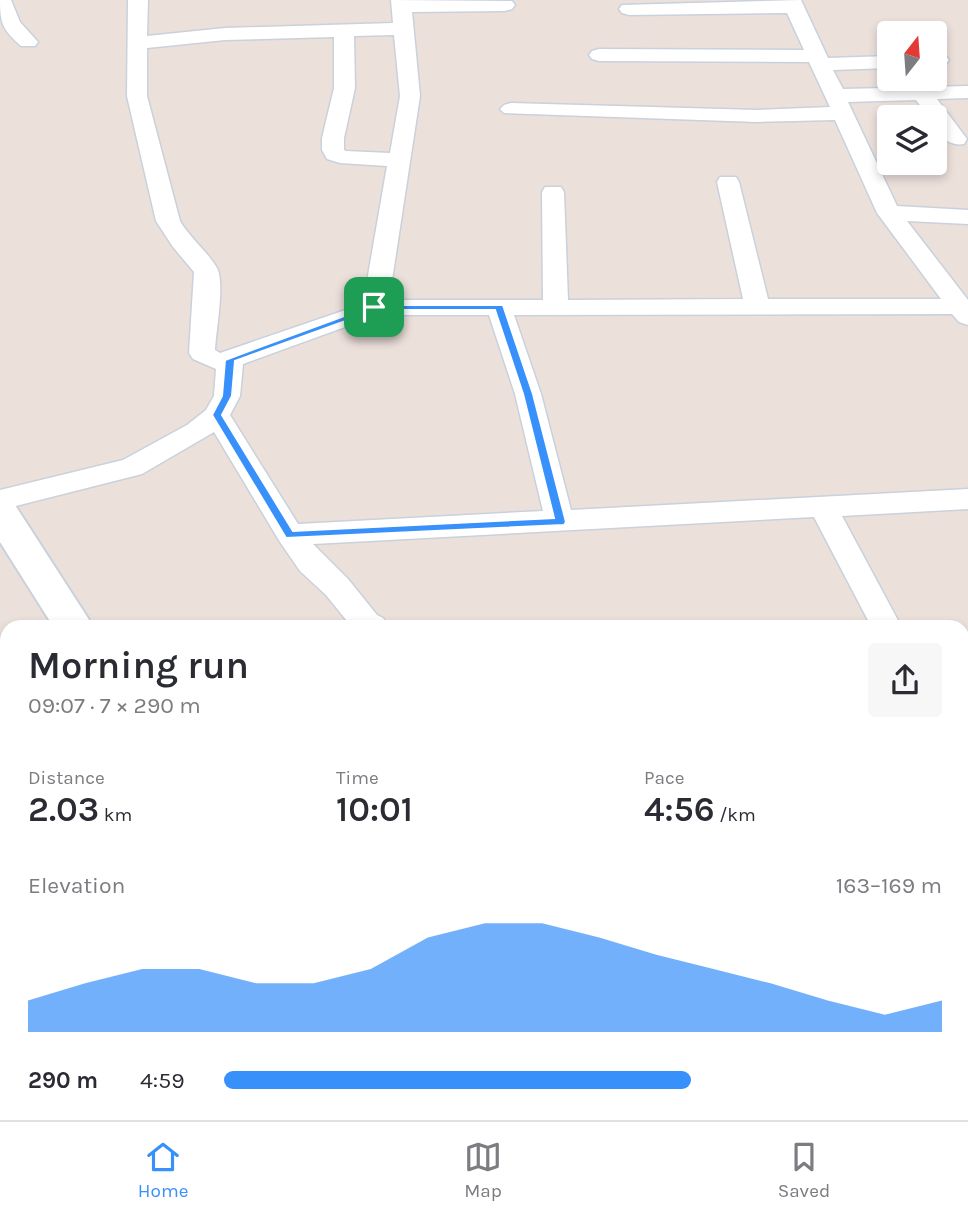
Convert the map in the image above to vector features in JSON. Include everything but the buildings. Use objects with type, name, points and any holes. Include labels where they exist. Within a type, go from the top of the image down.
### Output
[{"type":"street","points":[[1,0],[13,29],[28,43]]},
{"type":"street","points":[[138,0],[137,96],[168,221],[208,277],[202,353],[216,361],[230,360],[374,307],[757,307],[965,312]]},
{"type":"street","points":[[629,9],[792,4],[889,213],[965,312]]},
{"type":"street","points":[[136,43],[225,34],[344,30],[402,12],[505,5]]},
{"type":"street","points":[[374,307],[410,96],[402,12]]},
{"type":"street","points":[[344,30],[344,96],[333,135],[332,151],[346,157],[400,159]]},
{"type":"street","points":[[599,55],[877,62]]},
{"type":"street","points":[[511,109],[757,116],[922,93],[968,92]]},
{"type":"street","points":[[922,93],[956,139]]},
{"type":"street","points":[[728,182],[757,307]]},
{"type":"street","points":[[553,192],[556,307]]},
{"type":"street","points":[[889,213],[968,217]]},
{"type":"street","points":[[499,307],[528,394],[560,522]]},
{"type":"street","points":[[0,500],[132,467],[197,431],[217,415],[227,396],[230,360]]},
{"type":"street","points":[[217,415],[290,535],[311,564],[337,587],[364,620]]},
{"type":"street","points":[[290,535],[968,499]]},
{"type":"street","points":[[822,505],[883,620]]},
{"type":"street","points":[[0,511],[69,620]]},
{"type":"route","points":[[374,307],[499,307],[528,394],[560,522],[290,535],[217,415],[227,396],[230,360],[374,307]]}]
